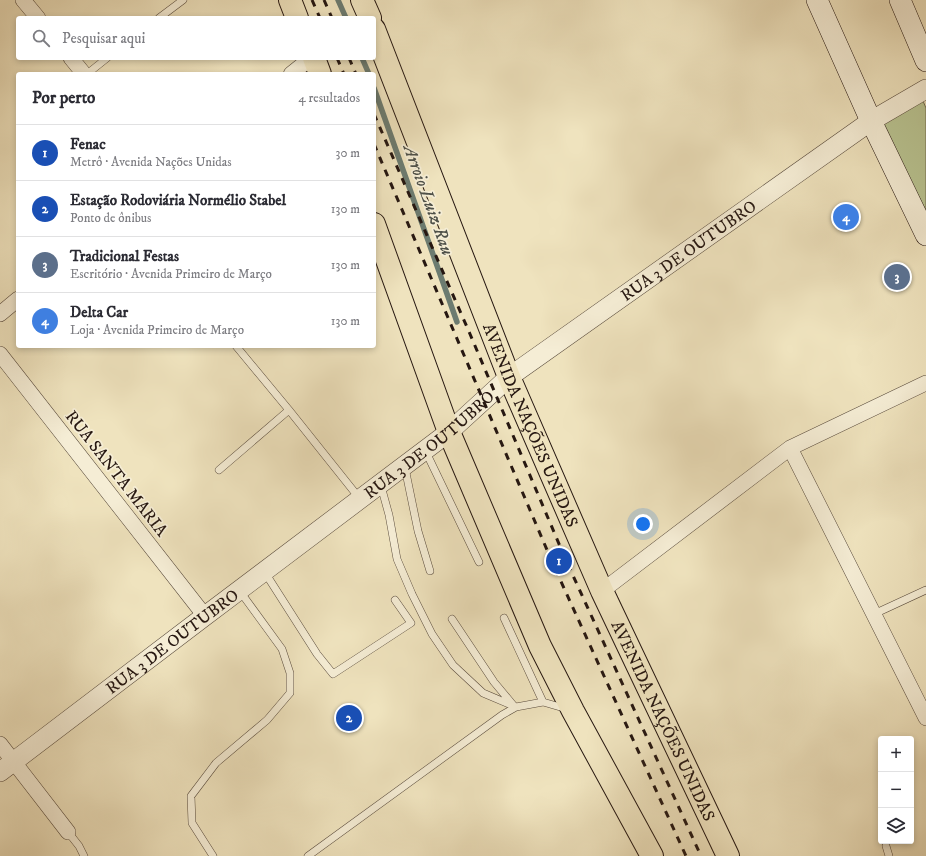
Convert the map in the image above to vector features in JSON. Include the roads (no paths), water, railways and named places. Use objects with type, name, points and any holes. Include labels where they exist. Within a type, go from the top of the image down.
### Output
[{"type":"main road","points":[[290,0],[296,16]]},
{"type":"main road","points":[[362,0],[369,16]]},
{"type":"main road","points":[[817,0],[871,121],[926,234]]},
{"type":"main road","points":[[900,0],[926,61]]},
{"type":"main road","name":"AVENIDA NAÇÕES UNIDAS","points":[[376,34],[509,377],[602,591],[728,856]]},
{"type":"main road","points":[[313,60],[319,72]]},
{"type":"main road","points":[[376,230],[449,432],[540,646],[573,711],[652,856]]},
{"type":"street","points":[[23,0],[36,16]]},
{"type":"street","points":[[73,60],[84,72]]},
{"type":"street","points":[[294,72],[309,60]]},
{"type":"street","name":"RUA 3 DE OUTUBRO","points":[[7,767],[204,616],[449,432],[509,377],[871,121],[926,89]]},
{"type":"street","points":[[0,314],[16,301]]},
{"type":"street","name":"RUA SANTA MARIA","points":[[0,354],[204,616]]},
{"type":"street","points":[[602,591],[790,448],[926,383]]},
{"type":"street","points":[[790,448],[926,718]]},
{"type":"street","points":[[0,744],[7,767],[68,832]]},
{"type":"lane","points":[[162,16],[183,0]]},
{"type":"lane","points":[[89,72],[104,60]]},
{"type":"lane","points":[[238,348],[360,499]]},
{"type":"lane","points":[[219,470],[289,410]]},
{"type":"lane","points":[[425,450],[479,562]]},
{"type":"lane","points":[[404,466],[418,531],[430,571]]},
{"type":"lane","points":[[380,484],[389,515],[397,560],[432,634],[453,665],[483,692],[516,707]]},
{"type":"lane","points":[[264,571],[317,654],[333,674],[411,623],[395,600]]},
{"type":"lane","points":[[213,856],[192,823],[191,796],[216,763],[267,720],[290,693],[290,673],[282,649],[239,590]]},
{"type":"lane","points":[[874,614],[926,590]]},
{"type":"lane","points":[[504,618],[543,702]]},
{"type":"lane","points":[[452,619],[494,682],[516,707]]},
{"type":"lane","points":[[308,856],[495,719],[516,707],[543,702],[573,711]]},
{"type":"lane","points":[[68,832],[79,846],[84,856]]},
{"type":"lane","points":[[886,846],[889,856]]},
{"type":"waterway","name":"Arroio Luiz Rau","points":[[338,0],[345,16]]},
{"type":"waterway","name":"Arroio Luiz Rau","points":[[363,60],[368,72]]},
{"type":"waterway","name":"Arroio Luiz Rau","points":[[376,94],[457,322]]},
{"type":"railway","points":[[312,0],[319,16]]},
{"type":"railway","points":[[324,0],[331,16]]},
{"type":"railway","points":[[338,60],[343,72]]},
{"type":"railway","points":[[350,60],[355,72]]},
{"type":"railway","points":[[376,119],[470,334],[565,558],[701,856]]},
{"type":"railway","points":[[376,149],[553,564],[686,856]]},
{"type":"place","name":"Delta Car","points":[[846,217]]},
{"type":"place","name":"Tradicional Festas","points":[[897,277]]},
{"type":"place","name":"Fenac","points":[[559,561]]},
{"type":"place","name":"Estação Rodoviária Normélio Stabel","points":[[349,718]]}]
